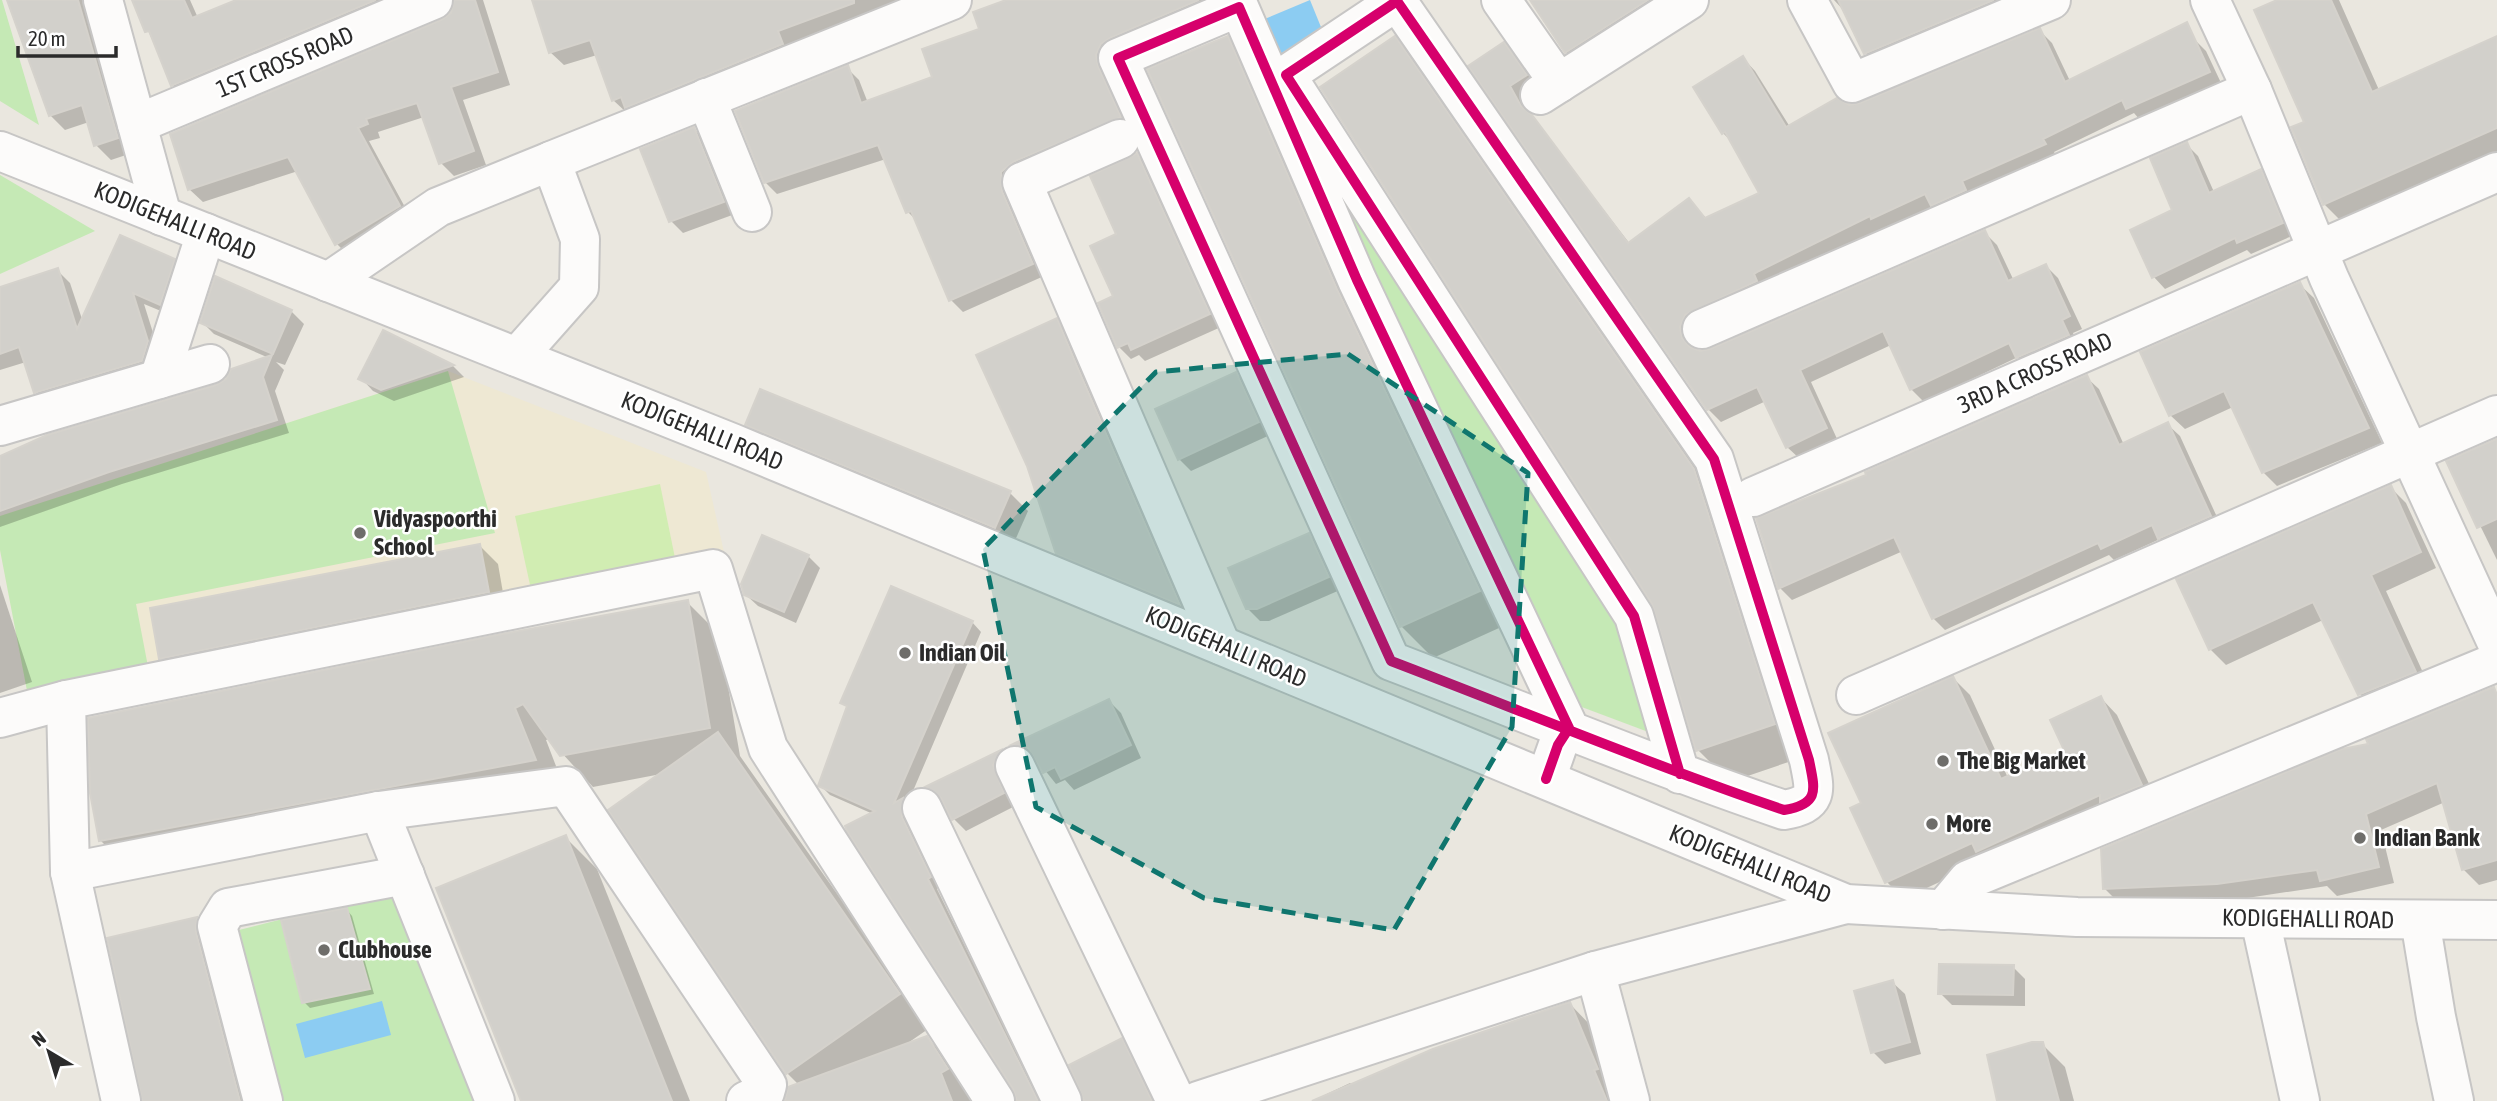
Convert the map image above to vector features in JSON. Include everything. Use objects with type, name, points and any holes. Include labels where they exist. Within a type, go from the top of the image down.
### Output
[{"type":"street","points":[[103,0],[162,216]]},
{"type":"street","name":"1ST CROSS ROAD","points":[[137,124],[433,0]]},
{"type":"street","points":[[328,282],[438,207],[951,0]]},
{"type":"street","points":[[1501,0],[1549,89],[1689,0]]},
{"type":"street","points":[[1807,0],[1852,83],[2050,0]]},
{"type":"street","points":[[1552,782],[1573,730],[1357,280],[1239,7],[1118,58],[1391,661],[1573,730],[1680,774],[1784,810],[1801,807],[1811,799],[1814,788],[1809,760],[1714,459],[1397,1],[1286,75],[1634,616],[1680,774]]},
{"type":"street","points":[[2217,2],[2318,250],[2497,643]]},
{"type":"street","points":[[1702,329],[2252,90]]},
{"type":"street","points":[[706,99],[752,212]]},
{"type":"street","points":[[1120,139],[1022,182],[1221,645]]},
{"type":"street","name":"KODIGEHALLI ROAD","points":[[0,151],[517,357],[1846,904],[2077,917],[2497,920]]},
{"type":"street","points":[[517,357],[579,287],[580,239],[551,161]]},
{"type":"street","name":"3RD A CROSS ROAD","points":[[1753,497],[2497,172]]},
{"type":"street","points":[[159,379],[206,233]]},
{"type":"street","points":[[0,426],[210,364]]},
{"type":"street","points":[[1856,695],[2497,415]]},
{"type":"street","points":[[0,718],[66,700],[713,569],[768,748],[995,1101]]},
{"type":"street","points":[[1943,910],[1968,880],[2497,662]]},
{"type":"street","points":[[66,700],[70,872],[121,1101]]},
{"type":"street","points":[[1015,766],[1176,1101]]},
{"type":"street","points":[[70,872],[379,811],[566,786],[767,1085],[765,1092],[746,1101]]},
{"type":"street","points":[[922,808],[1062,1101]]},
{"type":"street","points":[[379,811],[495,1101]]},
{"type":"street","points":[[263,1101],[217,926],[228,908],[405,875]]},
{"type":"street","points":[[1198,1101],[1595,971],[1846,904]]},
{"type":"street","points":[[2260,919],[2300,1101]]},
{"type":"street","points":[[2420,920],[2436,1017],[2454,1101]]},
{"type":"street","points":[[1595,971],[1630,1101]]},
{"type":"highlighted area","points":[[1348,354],[1528,473],[1512,727],[1394,930],[1204,898],[1036,807],[983,549],[1156,372]]},
{"type":"shaded area","name":"Vidyaspoorthi School","points":[[448,371],[706,472],[726,561],[29,701],[0,550],[0,516]]},
{"type":"green space","points":[[2,0],[39,125],[0,101]]},
{"type":"green space","points":[[1280,75],[1626,620],[1651,733],[1563,700]]},
{"type":"green space","points":[[0,175],[95,231],[0,274]]},
{"type":"green space","points":[[448,371],[495,533],[136,604],[150,677],[29,701],[0,550],[0,516]]},
{"type":"green space","points":[[660,484],[676,563],[532,594],[515,516]]},
{"type":"green space","points":[[394,891],[483,1101],[280,1101],[239,930]]},
{"type":"water","points":[[1310,0],[1325,37],[1270,59],[1255,23]]},
{"type":"water","points":[[382,1001],[391,1035],[305,1058],[296,1024]]},
{"type":"building","points":[[7,0],[78,0],[118,138],[94,146],[82,105],[49,116]]},
{"type":"building","points":[[132,0],[184,0],[192,18],[236,0],[376,0],[171,86],[149,31],[145,32]]},
{"type":"building","points":[[454,0],[475,0],[498,72],[451,87],[474,151],[439,164],[417,103],[366,119],[368,124],[358,128],[400,206],[335,245],[288,157],[188,190],[170,134],[441,20],[451,13]]},
{"type":"building","points":[[532,0],[854,0],[854,3],[778,31],[783,44],[625,108],[621,97],[612,101],[590,40],[549,53]]},
{"type":"building","points":[[1006,0],[1199,0],[1101,44],[1096,55],[1098,66],[1121,117],[1013,162],[1001,172],[1002,191],[1033,264],[949,301],[911,211],[906,213],[878,145],[764,183],[735,111],[848,65],[861,103],[932,77],[922,49],[979,29],[973,12]]},
{"type":"building","points":[[1530,0],[1648,0],[1565,53]]},
{"type":"building","points":[[1838,0],[1994,0],[1864,54]]},
{"type":"building","points":[[2277,0],[2331,0],[2372,92],[2497,36],[2497,128],[2323,205],[2291,127],[2304,122],[2254,10]]},
{"type":"building","points":[[2187,22],[2210,72],[2126,109],[2122,100],[2043,139],[2046,144],[1962,181],[1966,190],[1931,206],[1925,194],[1871,219],[1870,216],[1759,271],[1754,274],[1757,281],[1685,315],[1680,327],[1682,338],[1690,347],[1700,351],[1710,349],[1985,230],[2008,281],[2046,264],[2070,316],[2062,320],[2069,335],[2016,358],[2009,343],[1910,390],[1883,331],[1800,370],[1827,428],[1786,448],[1757,387],[1707,410],[1468,66],[1504,42],[1527,75],[1510,86],[1521,106],[1532,115],[1628,243],[1689,198],[1705,218],[1759,193],[1725,132],[1722,134],[1693,87],[1743,56],[1786,127],[1837,98],[1849,105],[1860,103],[2040,28],[2065,82]]},
{"type":"building","points":[[1228,36],[1337,289],[1480,591],[1400,627],[1147,69]]},
{"type":"building","points":[[1395,36],[1694,469],[1775,724],[1696,751],[1652,604],[1320,87]]},
{"type":"building","points":[[694,127],[724,202],[669,222],[640,149]]},
{"type":"building","points":[[2187,142],[2209,193],[2261,169],[2283,223],[2237,243],[2235,238],[2152,278],[2130,230],[2172,210],[2150,158]]},
{"type":"building","points":[[1137,153],[1210,314],[1131,350],[1128,343],[1117,348],[1098,303],[1113,296],[1090,246],[1116,234],[1090,176]]},
{"type":"building","points":[[120,235],[175,259],[160,305],[133,293],[148,341],[142,361],[34,393],[19,347],[0,354],[0,287],[58,268],[77,329]]},
{"type":"building","points":[[215,276],[292,310],[273,354],[200,323]]},
{"type":"building","points":[[2300,282],[2369,428],[2262,473],[2224,391],[2169,416],[2140,352]]},
{"type":"building","points":[[1057,318],[1180,605],[1056,554],[1027,466],[976,355]]},
{"type":"building","points":[[383,330],[454,365],[381,390],[358,379]]},
{"type":"building","points":[[272,355],[263,377],[277,420],[109,472],[0,511],[0,456],[47,435],[216,385],[226,379],[231,369]]},
{"type":"building","points":[[1236,372],[1259,422],[1178,460],[1155,409]]},
{"type":"building","points":[[2087,375],[2119,445],[2168,422],[2211,516],[2158,539],[2152,525],[2101,549],[2098,543],[1932,619],[1894,537],[1778,589],[1756,518],[1866,475],[1865,472]]},
{"type":"building","points":[[760,389],[1011,491],[995,528],[745,425]]},
{"type":"building","points":[[2497,439],[2497,519],[2477,528],[2446,461]]},
{"type":"building","points":[[2391,485],[2421,552],[2371,575],[2416,672],[2358,695],[2313,602],[2209,650],[2176,579]]},
{"type":"building","points":[[1309,533],[1329,577],[1257,609],[1246,609],[1228,568]]},
{"type":"building","points":[[762,535],[809,555],[784,612],[744,595],[741,584]]},
{"type":"building","points":[[480,544],[489,592],[159,659],[150,608]]},
{"type":"building","points":[[891,586],[973,621],[894,803],[903,798],[902,817],[931,877],[928,879],[1038,1101],[1017,1101],[1013,1089],[847,831],[845,826],[875,811],[818,786],[847,706],[840,703]]},
{"type":"building","points":[[688,600],[710,728],[560,756],[523,704],[515,708],[536,760],[99,841],[90,793],[88,718],[497,635]]},
{"type":"building","points":[[1953,676],[2001,779],[2064,750],[2050,720],[2101,696],[2142,785],[2100,802],[2100,795],[1976,852],[1972,843],[1885,883],[1850,808],[1861,803],[1828,733]]},
{"type":"building","points":[[2494,687],[2497,695],[2497,860],[2462,870],[2437,783],[2366,814],[2379,867],[2320,881],[2317,870],[2217,884],[2103,889],[2101,849],[2342,749],[2368,744],[2366,739]]},
{"type":"building","points":[[1109,699],[1131,745],[1061,779],[1055,767],[1043,773],[1028,748],[1011,745]]},
{"type":"building","points":[[718,732],[900,994],[786,1074],[608,810]]},
{"type":"building","points":[[1001,750],[993,765],[1004,793],[952,820],[941,798],[925,787]]},
{"type":"building","points":[[566,835],[672,1101],[521,1101],[436,888]]},
{"type":"building","name":"Clubhouse","points":[[347,908],[370,989],[302,1003],[281,920]]},
{"type":"building","points":[[197,917],[196,932],[240,1101],[142,1101],[107,938]]},
{"type":"building","points":[[1939,964],[2014,965],[2013,995],[1938,994]]},
{"type":"building","points":[[1893,980],[1910,1042],[1871,1053],[1854,991]]},
{"type":"building","points":[[1570,1002],[1598,1069],[1594,1070],[1607,1101],[1312,1101],[1433,1049]]},
{"type":"building","points":[[927,1036],[948,1069],[941,1073],[952,1101],[785,1101],[788,1087]]},
{"type":"building","points":[[1122,1038],[1152,1101],[1084,1101],[1069,1065]]},
{"type":"building","points":[[2032,1042],[2043,1042],[2059,1101],[1997,1101],[1987,1055]]},
{"type":"cycle path","points":[[1546,779],[1558,745],[1569,728],[1357,280],[1239,7],[1118,58],[1391,661],[1440,680],[1538,718],[1587,737],[1636,756],[1685,775],[1784,810],[1804,804],[1812,794],[1813,787],[1809,760],[1714,459],[1397,1],[1286,75],[1634,616],[1680,774]]},
{"type":"place","name":"Vidyaspoorthi School","points":[[360,533]]},
{"type":"place","name":"Indian Oil","points":[[905,653]]},
{"type":"place","name":"The Big Market","points":[[1943,761]]},
{"type":"place","name":"More","points":[[1932,824]]},
{"type":"place","name":"Indian Bank","points":[[2360,838]]},
{"type":"place","name":"Clubhouse","points":[[324,950]]}]
